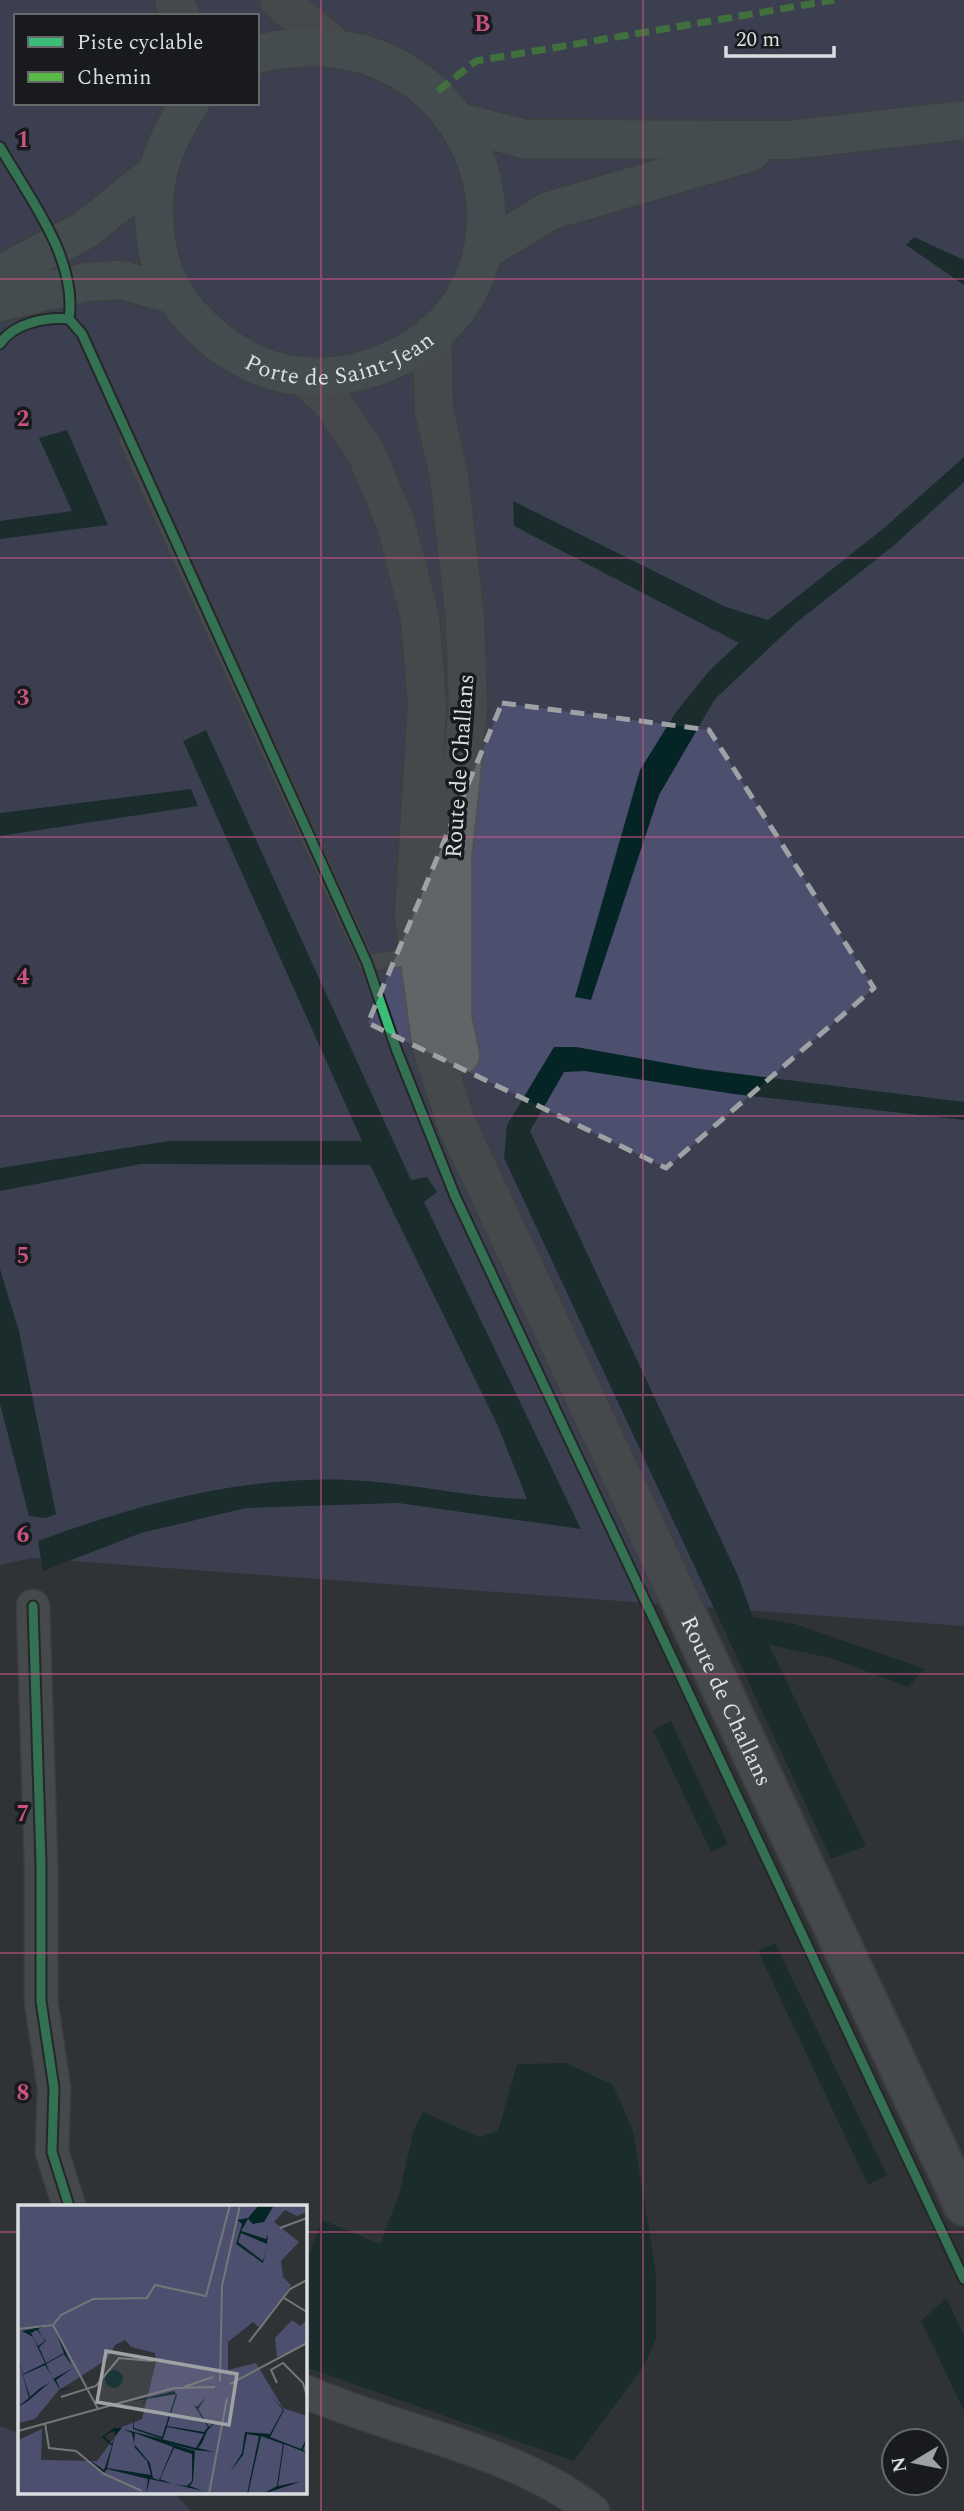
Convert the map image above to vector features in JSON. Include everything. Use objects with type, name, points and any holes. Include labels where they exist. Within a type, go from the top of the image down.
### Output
[{"type":"main road","points":[[279,0],[329,42]]},
{"type":"main road","name":"Porte de Saint-Jean","points":[[189,105],[169,135],[156,173],[152,215],[159,256],[175,295],[199,327],[230,352],[266,369],[305,377],[351,375],[394,360],[432,334],[463,297],[482,253],[486,197],[481,164],[463,124],[438,91],[406,66],[369,50],[329,42],[291,44],[259,53]]},
{"type":"main road","points":[[463,124],[524,139],[790,140],[964,120]]},
{"type":"main road","points":[[482,253],[549,211],[790,140]]},
{"type":"main road","points":[[0,275],[85,230],[156,173]]},
{"type":"main road","points":[[0,302],[86,282],[121,280],[175,295]]},
{"type":"main road","name":"Route de Challans","points":[[432,334],[434,410],[449,475],[458,548],[468,696],[452,858],[452,1017],[490,1197]]},
{"type":"main road","name":"Route de Challans","points":[[305,377],[330,400],[365,450],[396,524],[420,618],[428,705],[414,915],[432,1048],[457,1125],[964,2206]]},
{"type":"street","points":[[33,1606],[41,1864],[40,2001],[54,2088],[52,2152],[68,2205]]},
{"type":"street","points":[[306,2392],[511,2465],[575,2497],[593,2511]]},
{"type":"lane","points":[[127,440],[367,962],[418,955]]},
{"type":"highlighted area","points":[[502,703],[709,730],[874,988],[666,1168],[368,1023]]},
{"type":"shaded area","points":[[0,0],[964,0],[964,1626],[31,1558],[0,1565]]},
{"type":"shaded area","points":[[914,237],[964,260],[964,285],[906,245]]},
{"type":"shaded area","points":[[67,430],[108,525],[0,539],[0,521],[72,511],[39,438]]},
{"type":"shaded area","points":[[964,457],[964,482],[892,547],[797,622],[715,699],[659,795],[591,1000],[575,997],[640,770],[676,712],[709,671],[739,643],[514,526],[513,501],[726,607],[768,620],[884,528]]},
{"type":"shaded area","points":[[206,730],[411,1180],[427,1177],[437,1192],[424,1202],[581,1529],[398,1503],[246,1508],[141,1533],[43,1571],[38,1541],[152,1504],[229,1488],[308,1480],[348,1480],[527,1499],[497,1424],[370,1165],[141,1164],[0,1191],[0,1168],[169,1141],[362,1141],[183,741]]},
{"type":"shaded area","points":[[191,789],[198,806],[0,836],[0,813]]},
{"type":"shaded area","points":[[554,1047],[576,1047],[700,1069],[964,1102],[964,1120],[734,1094],[585,1071],[564,1072],[530,1131],[738,1576],[753,1617],[795,1624],[925,1669],[908,1687],[831,1658],[769,1645],[866,1846],[831,1859],[504,1158],[507,1125]]},
{"type":"shaded area","points":[[0,1269],[19,1331],[56,1514],[46,1518],[29,1516],[0,1404]]},
{"type":"shaded area","points":[[671,1721],[728,1844],[711,1852],[653,1730]]},
{"type":"shaded area","points":[[775,1943],[887,2175],[868,2185],[758,1951]]},
{"type":"shaded area","points":[[566,2063],[613,2085],[633,2131],[656,2273],[656,2338],[645,2364],[574,2461],[306,2367],[306,2262],[323,2220],[380,2244],[399,2194],[414,2129],[423,2112],[479,2137],[498,2131],[517,2064]]},
{"type":"shaded area","points":[[946,2298],[964,2335],[964,2411],[921,2321]]},
{"type":"shaded area","points":[[0,2426],[18,2433],[18,2494],[175,2494],[191,2511],[0,2511]]},
{"type":"marked path","points":[[438,91],[476,61],[834,0]]},
{"type":"cycle path","points":[[0,147],[37,207],[59,251],[70,296],[69,319]]},
{"type":"cycle path","points":[[0,344],[21,326],[50,319],[69,319],[82,334],[367,963],[397,1051],[455,1196],[964,2279]]},
{"type":"cycle path","points":[[33,1606],[41,1864],[41,2001],[54,2088],[52,2152],[69,2205]]}]
